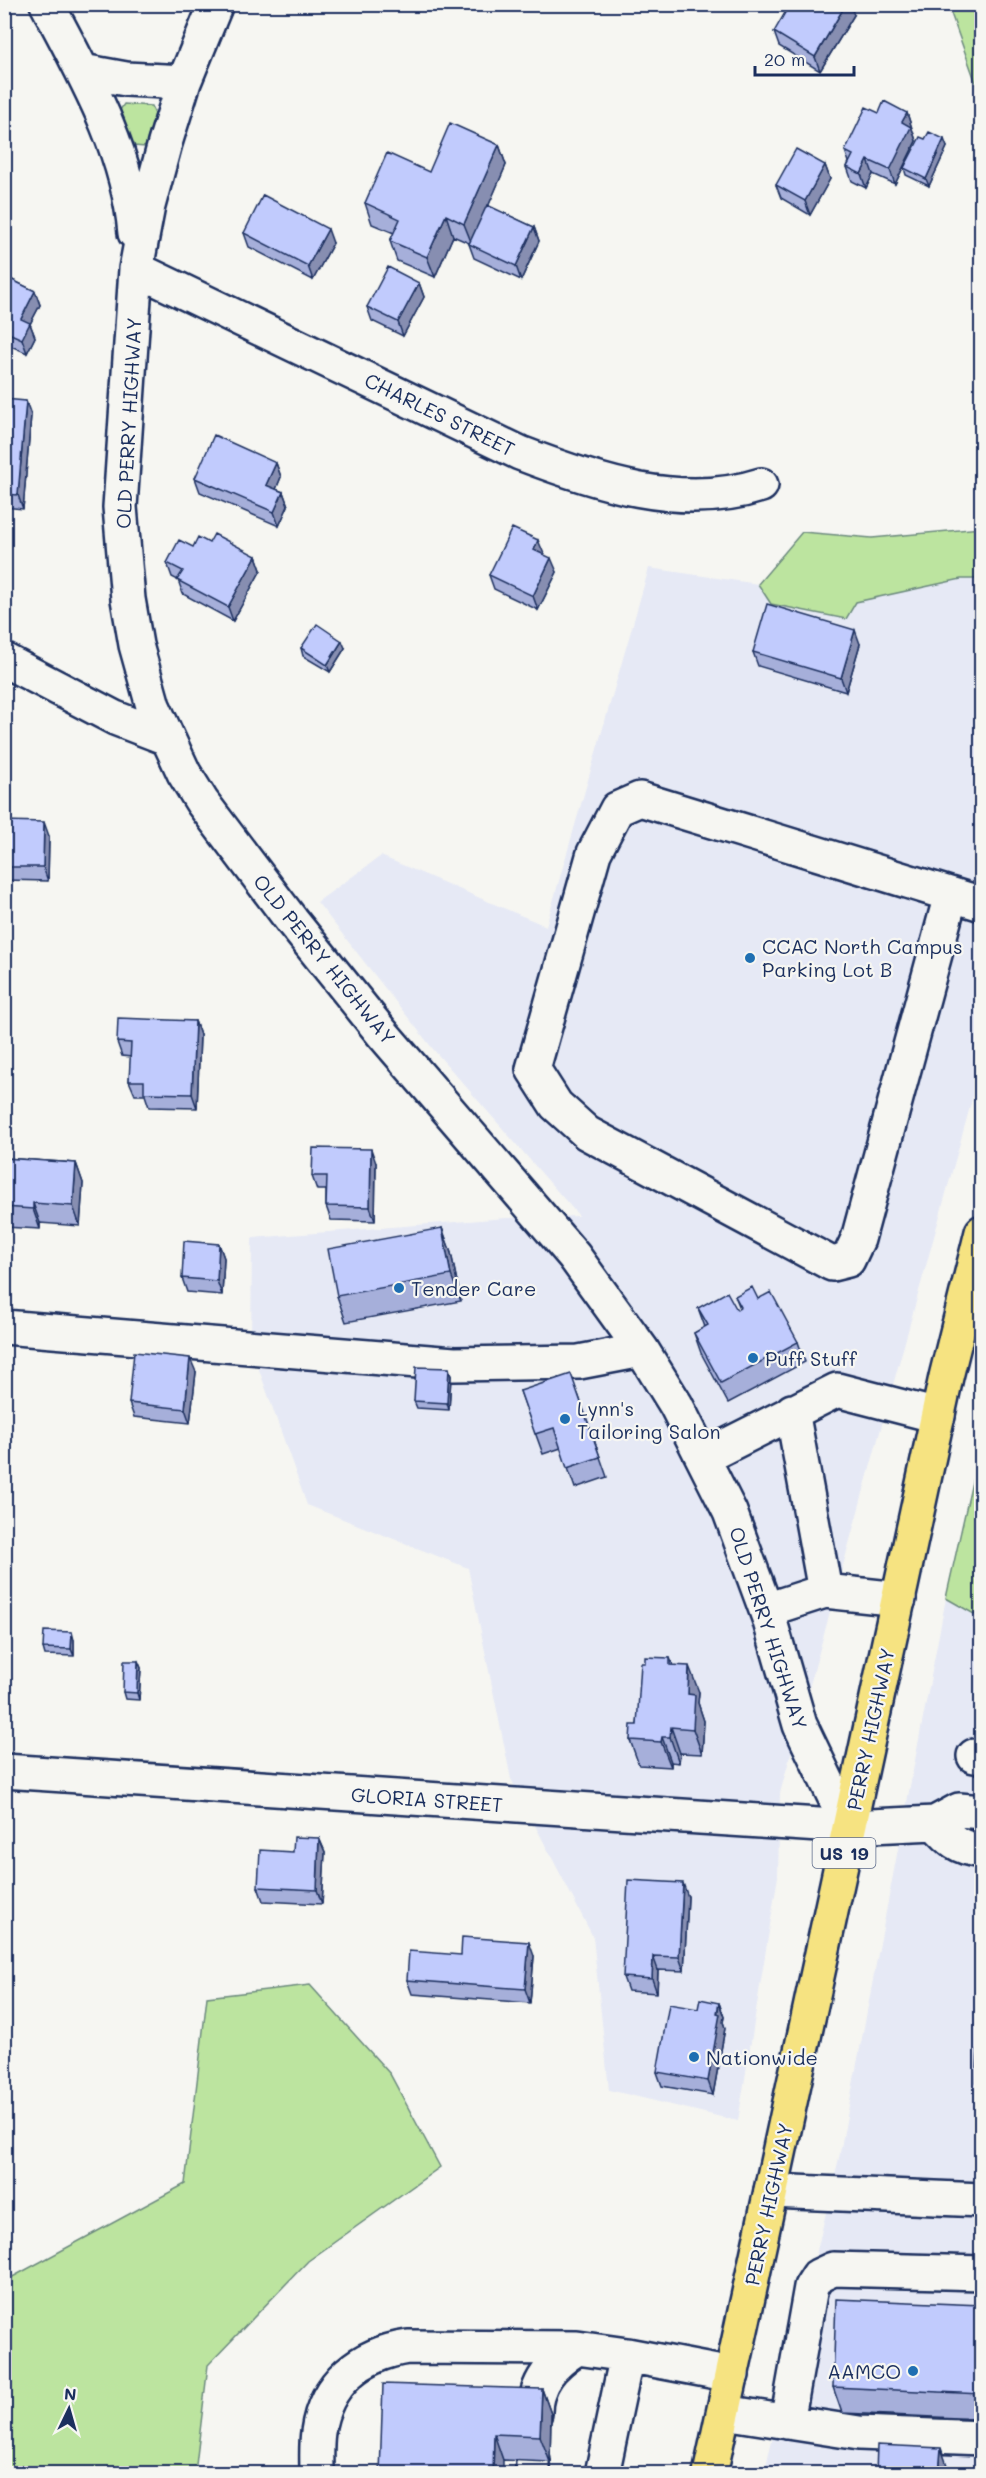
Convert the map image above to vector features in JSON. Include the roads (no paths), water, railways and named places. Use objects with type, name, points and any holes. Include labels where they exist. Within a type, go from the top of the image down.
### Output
[{"type":"main road","name":"PERRY HIGHWAY","points":[[711,2474],[898,1599],[981,1232]]},
{"type":"street","points":[[47,4],[82,71],[119,155],[128,185],[135,232],[136,269]]},
{"type":"street","name":"OLD PERRY HIGHWAY","points":[[216,4],[184,82],[148,206],[136,269],[120,507],[123,553],[136,645],[153,706],[184,773],[202,802],[292,921],[382,1033],[574,1256],[642,1350],[676,1405],[730,1512],[766,1610],[800,1725],[849,1827]]},
{"type":"street","points":[[82,71],[126,79],[184,82]]},
{"type":"street","name":"CHARLES STREET","points":[[136,269],[520,453],[588,478],[672,495],[739,492],[761,485]]},
{"type":"street","points":[[4,660],[115,718],[167,738]]},
{"type":"street","points":[[639,800],[966,899],[858,1239],[848,1260],[832,1264],[587,1132],[556,1105],[533,1069],[594,853],[617,809],[639,800]]},
{"type":"street","points":[[4,1326],[454,1364],[579,1362],[642,1350]]},
{"type":"street","points":[[704,1457],[837,1390],[938,1416]]},
{"type":"street","points":[[792,1411],[825,1591]]},
{"type":"street","points":[[766,1610],[825,1591],[898,1599]]},
{"type":"street","name":"GLORIA STREET","points":[[4,1772],[849,1827],[934,1823]]},
{"type":"street","points":[[981,1812],[959,1810],[934,1823],[952,1842],[969,1850],[981,1851]]},
{"type":"street","points":[[771,2191],[981,2200]]},
{"type":"street","points":[[787,2422],[811,2287],[818,2276],[833,2269],[981,2273]]},
{"type":"street","points":[[317,2474],[318,2432],[322,2412],[343,2377],[372,2356],[408,2347],[577,2348],[732,2375]]},
{"type":"street","points":[[535,2413],[535,2403],[543,2380],[557,2361],[577,2348]]},
{"type":"street","points":[[602,2474],[627,2355]]},
{"type":"street","points":[[724,2412],[859,2433],[981,2438]]},
{"type":"place","name":"CCAC North Campus Parking Lot B","points":[[750,958]]},
{"type":"place","name":"Tender Care","points":[[399,1288]]},
{"type":"place","name":"Puff Stuff","points":[[753,1358]]},
{"type":"place","name":"Lynn's Tailoring Salon","points":[[565,1419]]},
{"type":"place","name":"Nationwide","points":[[694,2057]]},
{"type":"place","name":"AAMCO","points":[[913,2371]]}]
